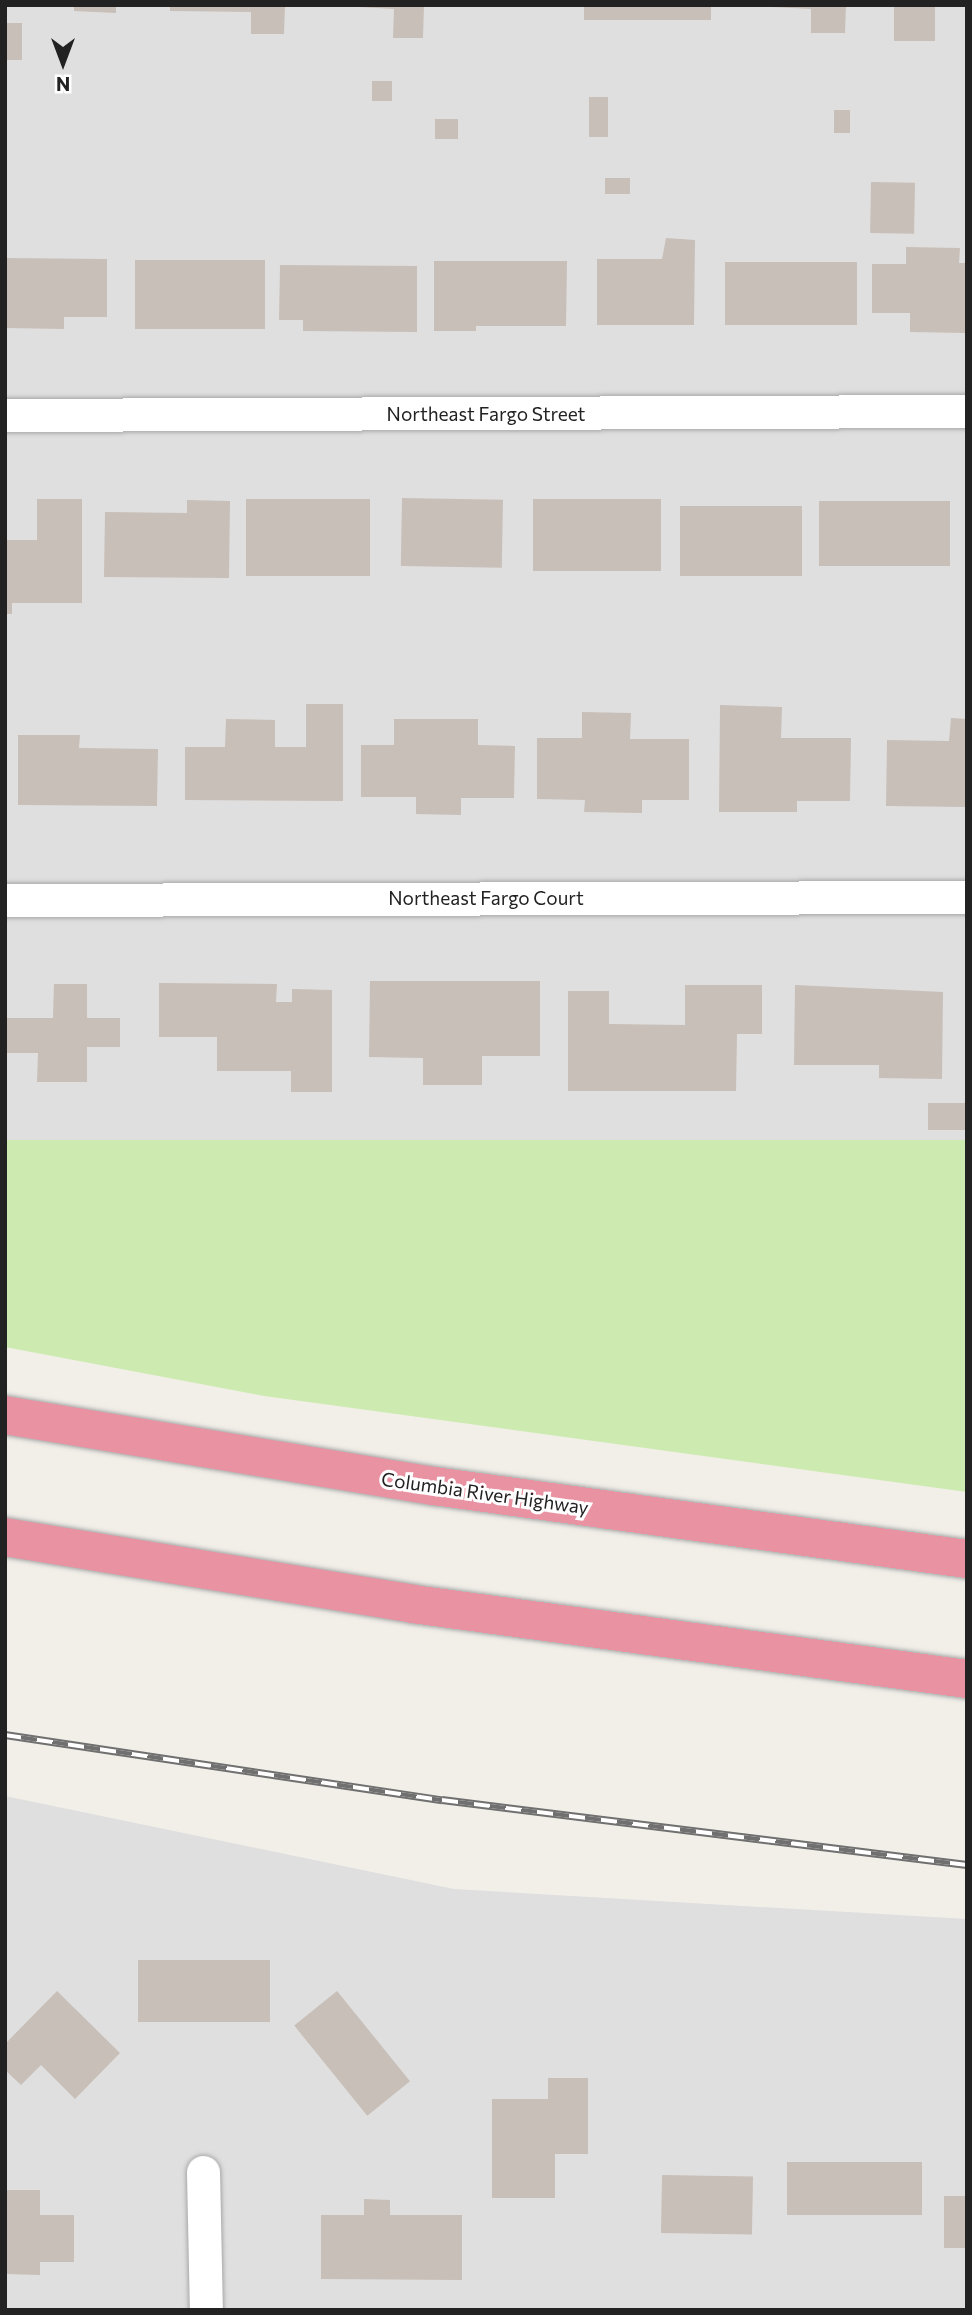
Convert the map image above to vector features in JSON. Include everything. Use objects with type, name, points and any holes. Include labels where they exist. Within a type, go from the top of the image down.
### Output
[{"type":"highway","points":[[5,1397],[272,1461]]},
{"type":"highway","name":"Columbia River Highway","points":[[5,1415],[272,1461],[967,1559]]},
{"type":"highway","points":[[5,1537],[425,1606],[967,1679]]},
{"type":"street","name":"Northeast Fargo Street","points":[[5,415],[967,411]]},
{"type":"street","name":"Northeast Fargo Court","points":[[5,900],[967,897]]},
{"type":"street","points":[[203,2172],[206,2310]]},
{"type":"shaded area","points":[[5,5],[967,5],[967,1140],[5,1140]]},
{"type":"shaded area","points":[[5,1796],[454,1889],[967,1919],[967,2310],[5,2310]]},
{"type":"green space","points":[[5,1140],[967,1140],[967,1492],[264,1396],[5,1347]]},
{"type":"building","points":[[74,5],[116,5],[116,13],[74,11]]},
{"type":"building","points":[[170,5],[285,5],[284,34],[251,34],[251,12],[170,11]]},
{"type":"building","points":[[324,5],[424,5],[423,38],[393,38],[394,9]]},
{"type":"building","points":[[584,5],[711,5],[711,20],[584,20]]},
{"type":"building","points":[[736,5],[846,5],[845,33],[811,33],[811,9]]},
{"type":"building","points":[[894,5],[935,5],[935,41],[894,41]]},
{"type":"building","points":[[5,23],[22,23],[22,60],[5,60]]},
{"type":"building","points":[[372,81],[392,81],[392,101],[372,101]]},
{"type":"building","points":[[589,97],[608,97],[608,137],[589,137]]},
{"type":"building","points":[[834,110],[850,110],[850,133],[834,133]]},
{"type":"building","points":[[435,119],[458,119],[458,139],[435,139]]},
{"type":"building","points":[[605,178],[630,178],[630,194],[605,194]]},
{"type":"building","points":[[871,182],[915,183],[914,234],[870,233]]},
{"type":"building","points":[[666,238],[695,240],[694,325],[597,325],[597,259],[662,259]]},
{"type":"building","points":[[906,247],[960,248],[959,263],[967,263],[966,333],[910,332],[910,313],[872,313],[872,264],[906,264]]},
{"type":"building","points":[[5,258],[107,259],[107,317],[64,317],[64,329],[5,328]]},
{"type":"building","points":[[135,260],[265,260],[265,329],[135,329]]},
{"type":"building","points":[[434,261],[567,261],[566,326],[476,326],[476,331],[434,331]]},
{"type":"building","points":[[725,262],[857,262],[857,325],[725,325]]},
{"type":"building","points":[[280,265],[417,266],[417,332],[303,331],[303,320],[279,320]]},
{"type":"building","points":[[402,498],[503,500],[502,568],[401,566]]},
{"type":"building","points":[[37,499],[82,499],[82,603],[12,603],[12,614],[5,614],[5,540],[37,540]]},
{"type":"building","points":[[246,499],[370,499],[370,576],[246,576]]},
{"type":"building","points":[[533,499],[661,499],[661,571],[533,571]]},
{"type":"building","points":[[187,500],[230,501],[229,578],[104,577],[105,512],[187,513]]},
{"type":"building","points":[[819,501],[950,501],[950,566],[819,566]]},
{"type":"building","points":[[680,506],[802,506],[802,576],[680,576]]},
{"type":"building","points":[[306,704],[343,704],[343,801],[185,800],[185,747],[225,747],[226,719],[275,720],[275,747],[306,747]]},
{"type":"building","points":[[720,705],[782,707],[781,738],[851,738],[850,801],[797,801],[797,812],[719,812]]},
{"type":"building","points":[[582,712],[631,713],[630,739],[689,739],[689,800],[642,800],[642,813],[584,812],[585,800],[537,799],[537,738],[582,738]]},
{"type":"building","points":[[951,718],[967,719],[967,807],[886,806],[887,740],[949,741]]},
{"type":"building","points":[[394,719],[478,719],[478,745],[515,746],[514,798],[461,798],[461,815],[416,814],[416,797],[361,797],[361,745],[394,745]]},
{"type":"building","points":[[18,735],[80,735],[79,748],[158,749],[157,806],[18,805]]},
{"type":"building","points":[[370,981],[540,981],[540,1056],[482,1056],[482,1085],[423,1085],[423,1058],[369,1057]]},
{"type":"building","points":[[159,983],[277,984],[276,1002],[292,1002],[292,989],[332,990],[332,1092],[291,1092],[291,1071],[217,1071],[217,1037],[159,1037]]},
{"type":"building","points":[[54,984],[87,984],[87,1018],[120,1018],[120,1047],[87,1047],[87,1082],[37,1082],[38,1053],[5,1053],[5,1018],[53,1018]]},
{"type":"building","points":[[685,985],[762,985],[762,1034],[737,1034],[736,1091],[568,1091],[568,991],[609,991],[609,1024],[685,1025]]},
{"type":"building","points":[[795,985],[943,992],[942,1079],[879,1078],[879,1065],[794,1065]]},
{"type":"building","points":[[928,1103],[967,1103],[967,1130],[928,1130]]},
{"type":"building","points":[[138,1960],[270,1960],[270,2022],[138,2022]]},
{"type":"building","points":[[57,1991],[120,2053],[75,2099],[41,2065],[21,2085],[5,2070],[5,2044]]},
{"type":"building","points":[[337,1991],[410,2081],[367,2116],[294,2026]]},
{"type":"building","points":[[548,2078],[588,2078],[588,2154],[555,2154],[555,2198],[492,2198],[492,2099],[548,2099]]},
{"type":"building","points":[[787,2162],[922,2162],[922,2215],[787,2215]]},
{"type":"building","points":[[662,2175],[753,2177],[752,2235],[661,2233]]},
{"type":"building","points":[[5,2190],[40,2190],[40,2215],[74,2215],[74,2262],[40,2262],[40,2275],[5,2274]]},
{"type":"building","points":[[944,2196],[967,2196],[967,2248],[944,2248]]},
{"type":"building","points":[[364,2199],[390,2200],[390,2215],[462,2215],[462,2280],[321,2279],[321,2215],[364,2215]]},
{"type":"railway","points":[[5,1735],[442,1800],[967,1865]]}]
